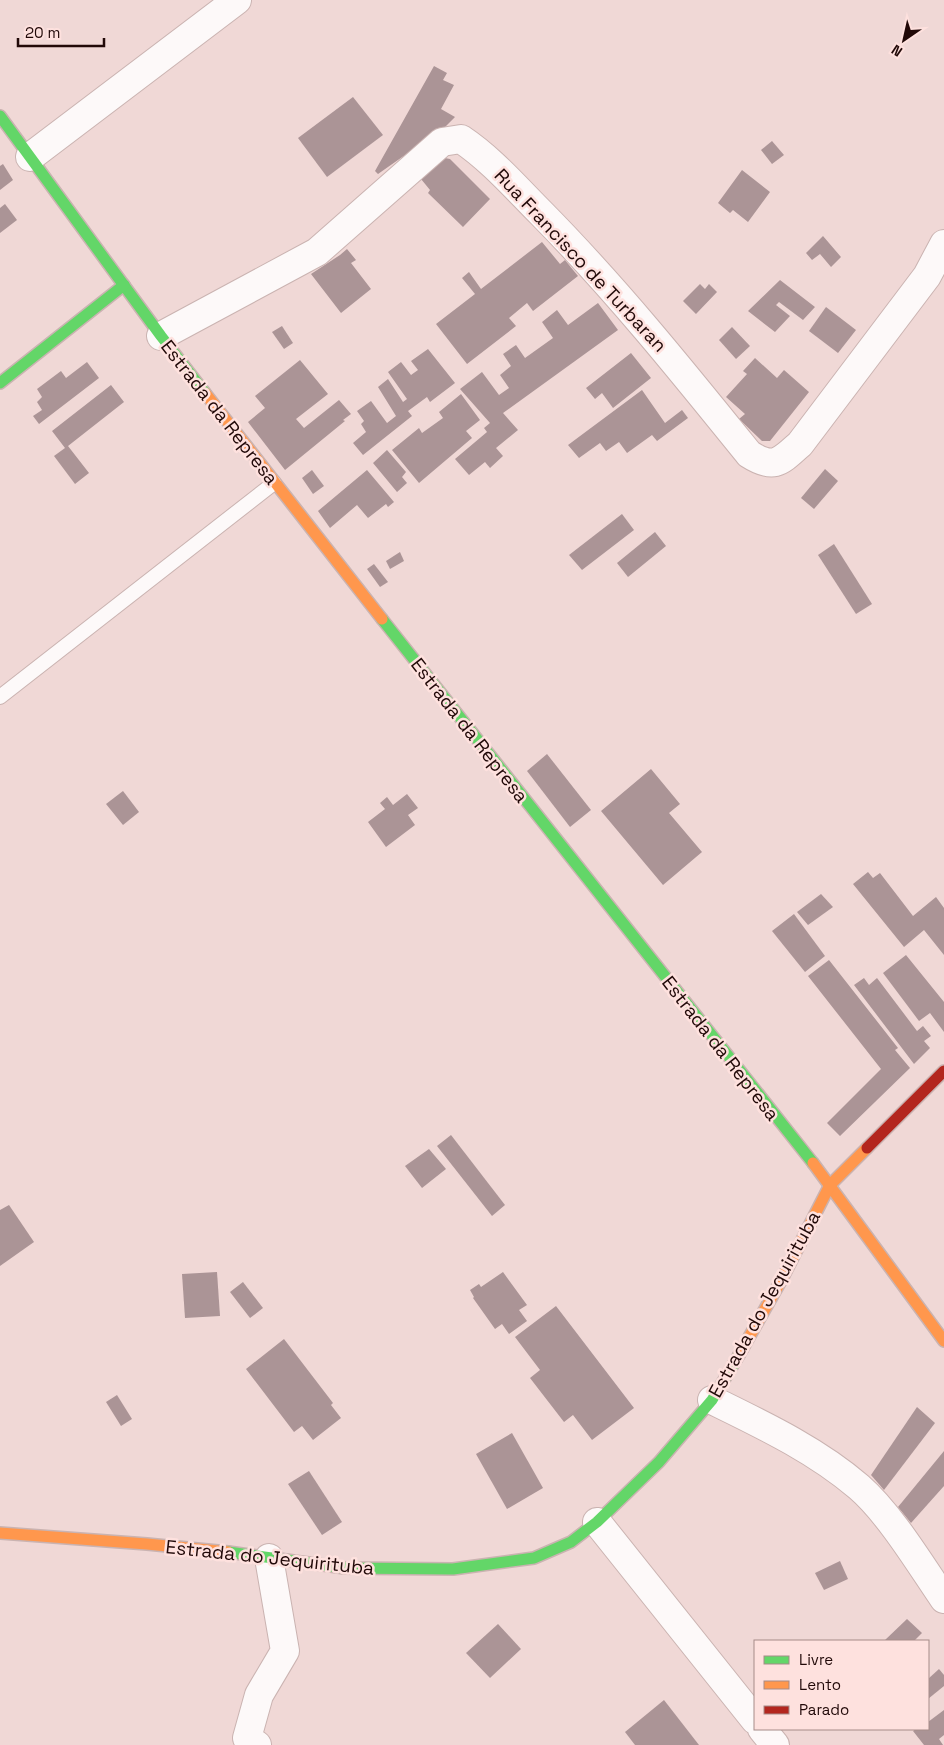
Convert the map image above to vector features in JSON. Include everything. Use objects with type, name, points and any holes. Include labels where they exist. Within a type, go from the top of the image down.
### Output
[{"type":"street","points":[[30,157],[237,0]]},
{"type":"street","name":"Estrada da Represa","points":[[0,116],[161,336],[274,483],[830,1185],[944,1341]]},
{"type":"street","name":"Rua Francisco de Turbaran","points":[[161,336],[317,252],[442,142],[461,139],[490,162],[615,291],[749,454],[762,462],[780,461],[800,444],[910,299],[927,276],[944,244]]},
{"type":"street","points":[[0,383],[124,285]]},
{"type":"street","name":"Estrada do Jequirituba","points":[[0,1533],[147,1544],[345,1568],[453,1570],[534,1558],[571,1542],[597,1522],[659,1462],[712,1400],[782,1279],[830,1185],[944,1071]]},
{"type":"street","points":[[712,1400],[817,1456],[859,1488],[882,1512],[944,1599]]},
{"type":"street","points":[[597,1522],[754,1719]]},
{"type":"street","points":[[257,1745],[247,1738],[259,1695],[286,1651],[269,1558]]},
{"type":"street","points":[[763,1730],[775,1745]]},
{"type":"lane","points":[[0,697],[274,483]]},
{"type":"building","points":[[434,66],[447,73],[443,80],[454,85],[441,109],[455,117],[445,127],[378,174],[375,171]]},
{"type":"building","points":[[353,97],[383,135],[327,177],[298,138]]},
{"type":"building","points":[[772,141],[784,155],[772,164],[761,150]]},
{"type":"building","points":[[445,158],[450,159],[490,199],[463,227],[428,193],[430,190],[421,179]]},
{"type":"building","points":[[3,164],[13,180],[0,190],[0,166]]},
{"type":"building","points":[[742,170],[770,192],[748,222],[733,210],[730,213],[718,203]]},
{"type":"building","points":[[5,204],[17,220],[0,233],[0,208]]},
{"type":"building","points":[[823,236],[841,257],[831,267],[820,254],[812,260],[806,253]]},
{"type":"building","points":[[542,242],[560,264],[565,260],[578,276],[533,311],[527,303],[509,318],[516,326],[467,364],[436,324],[475,294],[462,278],[469,272],[481,289]]},
{"type":"building","points":[[347,249],[356,260],[351,263],[371,289],[341,313],[311,274]]},
{"type":"building","points":[[780,280],[815,307],[803,320],[779,302],[776,305],[790,316],[775,332],[748,311]]},
{"type":"building","points":[[700,284],[705,289],[709,284],[717,292],[696,314],[683,301]]},
{"type":"building","points":[[598,303],[618,330],[503,413],[518,430],[496,448],[503,456],[490,468],[485,462],[469,475],[455,459],[487,432],[484,428],[490,423],[460,389],[482,372],[499,395],[509,388],[500,375],[511,366],[503,354],[516,345],[525,358],[553,338],[542,322],[557,310],[568,325]]},
{"type":"building","points":[[826,307],[856,330],[838,353],[809,331]]},
{"type":"building","points":[[282,326],[293,343],[284,349],[272,332]]},
{"type":"building","points":[[732,327],[750,346],[736,359],[719,340]]},
{"type":"building","points":[[428,349],[455,383],[430,402],[427,397],[408,411],[412,416],[363,455],[353,443],[366,432],[361,424],[364,421],[357,411],[371,401],[387,423],[396,416],[378,387],[388,379],[403,402],[407,399],[388,372],[401,362],[411,375],[418,370],[411,361]]},
{"type":"building","points":[[631,353],[651,378],[613,408],[602,393],[595,399],[586,388]]},
{"type":"building","points":[[755,358],[777,378],[784,370],[809,392],[770,441],[762,441],[739,419],[745,414],[726,397],[747,374],[743,371]]},
{"type":"building","points":[[300,360],[328,394],[296,419],[304,428],[339,400],[351,414],[285,470],[248,422],[265,408],[255,396]]},
{"type":"building","points":[[87,362],[99,378],[39,424],[33,416],[42,410],[37,402],[42,397],[37,389],[61,371],[66,378]]},
{"type":"building","points":[[111,385],[124,402],[68,446],[89,473],[75,484],[54,456],[65,448],[52,431]]},
{"type":"building","points":[[642,390],[665,423],[682,410],[688,418],[657,441],[652,435],[627,453],[619,442],[606,451],[600,443],[579,458],[568,445]]},
{"type":"building","points":[[461,394],[480,420],[466,431],[472,438],[419,483],[392,450],[419,428],[422,433],[443,418],[439,412]]},
{"type":"building","points":[[387,450],[406,472],[402,477],[407,483],[397,492],[373,463]]},
{"type":"building","points":[[825,469],[838,481],[814,509],[801,498]]},
{"type":"building","points":[[312,470],[324,486],[313,494],[302,478]]},
{"type":"building","points":[[367,470],[394,502],[388,507],[386,504],[368,518],[357,505],[330,528],[318,511]]},
{"type":"building","points":[[622,514],[634,530],[582,570],[569,555]]},
{"type":"building","points":[[655,532],[666,546],[628,577],[617,563]]},
{"type":"building","points":[[834,544],[872,604],[856,614],[818,555]]},
{"type":"building","points":[[400,552],[404,561],[390,569],[386,561]]},
{"type":"building","points":[[374,564],[388,582],[380,587],[367,569]]},
{"type":"building","points":[[547,754],[591,810],[570,827],[527,771]]},
{"type":"building","points":[[651,769],[680,804],[669,813],[702,852],[663,885],[601,811]]},
{"type":"building","points":[[123,791],[139,812],[123,825],[106,804]]},
{"type":"building","points":[[407,794],[418,808],[408,815],[415,825],[386,847],[368,822],[385,809],[380,803],[387,797],[393,805]]},
{"type":"building","points":[[868,872],[873,878],[880,873],[913,916],[936,897],[944,908],[944,955],[924,930],[904,947],[853,884]]},
{"type":"building","points":[[821,894],[833,907],[808,925],[797,912]]},
{"type":"building","points":[[794,914],[825,956],[805,972],[772,931]]},
{"type":"building","points":[[906,955],[944,1002],[944,1032],[930,1013],[919,1021],[883,973]]},
{"type":"building","points":[[829,960],[898,1048],[895,1050],[910,1068],[840,1136],[827,1123],[881,1069],[808,976]]},
{"type":"building","points":[[864,978],[869,985],[877,978],[917,1031],[923,1026],[931,1036],[924,1041],[930,1048],[914,1064],[854,985]]},
{"type":"building","points":[[451,1135],[505,1205],[492,1216],[437,1146]]},
{"type":"building","points":[[429,1149],[446,1169],[422,1188],[405,1166]]},
{"type":"building","points":[[9,1205],[34,1242],[0,1266],[0,1210]]},
{"type":"building","points":[[217,1272],[220,1316],[185,1318],[182,1274]]},
{"type":"building","points":[[503,1272],[527,1305],[519,1310],[527,1321],[509,1334],[502,1324],[495,1329],[473,1298],[470,1290],[479,1284],[481,1287]]},
{"type":"building","points":[[243,1282],[263,1308],[250,1318],[230,1292]]},
{"type":"building","points":[[556,1306],[634,1408],[592,1440],[573,1415],[564,1422],[530,1378],[540,1370],[515,1337]]},
{"type":"building","points":[[284,1339],[333,1403],[331,1405],[341,1418],[313,1440],[302,1426],[294,1432],[246,1369]]},
{"type":"building","points":[[117,1395],[132,1419],[121,1426],[106,1402]]},
{"type":"building","points":[[917,1407],[935,1423],[884,1490],[871,1475]]},
{"type":"building","points":[[512,1433],[543,1488],[507,1509],[476,1454]]},
{"type":"building","points":[[944,1451],[944,1486],[911,1523],[898,1507]]},
{"type":"building","points":[[309,1471],[342,1522],[322,1535],[288,1484]]},
{"type":"building","points":[[840,1561],[848,1579],[824,1590],[815,1573]]},
{"type":"building","points":[[907,1619],[922,1633],[915,1640],[885,1640]]},
{"type":"building","points":[[498,1624],[521,1649],[490,1678],[466,1653]]},
{"type":"building","points":[[939,1669],[944,1675],[944,1686],[929,1698],[929,1678]]},
{"type":"building","points":[[664,1700],[699,1745],[635,1745],[625,1732]]},
{"type":"building","points":[[944,1710],[944,1735],[939,1739],[943,1745],[924,1745],[913,1731],[929,1730],[929,1721]]},
{"type":"traffic: fast","points":[[0,116],[205,393]]},
{"type":"traffic: fast","points":[[0,383],[124,285]]},
{"type":"traffic: fast","points":[[382,619],[813,1163]]},
{"type":"traffic: fast","points":[[228,1552],[345,1568],[453,1569],[534,1558],[571,1542],[597,1522],[659,1462],[712,1400],[739,1355]]},
{"type":"traffic: slow","points":[[205,393],[382,619]]},
{"type":"traffic: slow","points":[[739,1355],[782,1279],[830,1185],[867,1148]]},
{"type":"traffic: slow","points":[[813,1163],[944,1341]]},
{"type":"traffic: slow","points":[[0,1533],[228,1552]]},
{"type":"traffic: jam","points":[[867,1148],[944,1071]]}]
